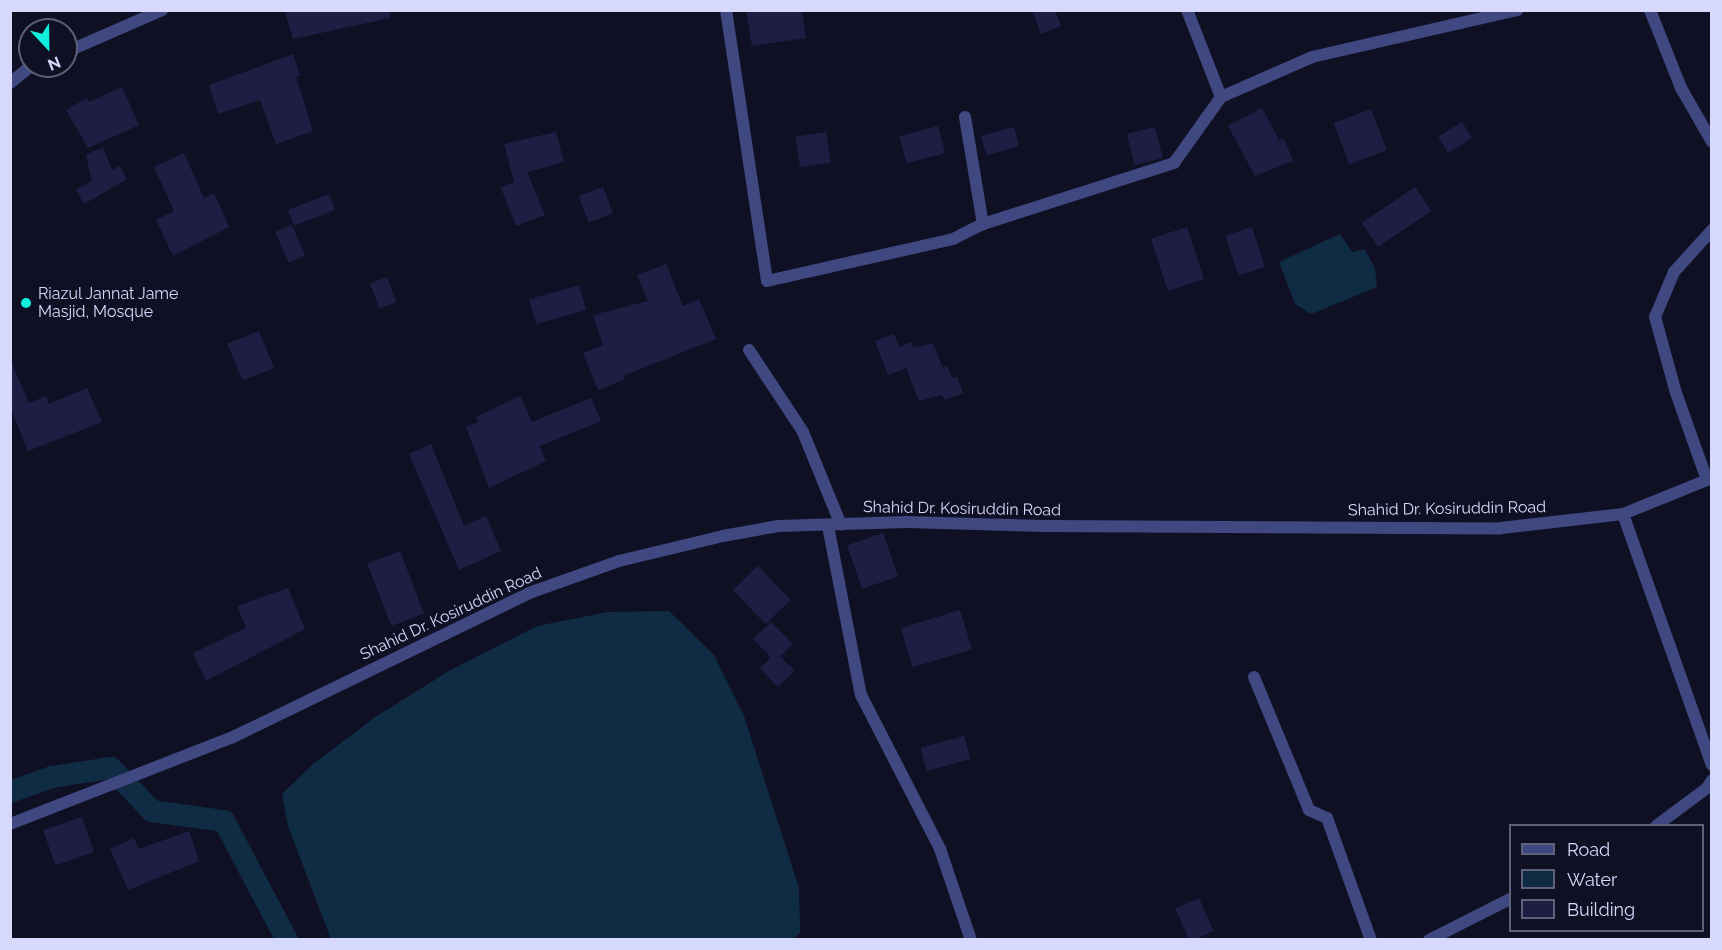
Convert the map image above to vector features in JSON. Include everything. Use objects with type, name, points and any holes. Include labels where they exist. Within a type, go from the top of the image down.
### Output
[{"type":"street","points":[[78,47],[162,10]]},
{"type":"street","points":[[726,10],[767,281],[953,239],[983,224],[1174,164],[1221,97],[1312,57],[1518,10]]},
{"type":"street","points":[[1187,10],[1221,97]]},
{"type":"street","points":[[1650,10],[1681,88],[1712,142]]},
{"type":"street","points":[[965,117],[983,224]]},
{"type":"street","points":[[1709,479],[1676,393],[1655,317],[1674,272],[1712,230]]},
{"type":"street","points":[[748,350],[803,432],[834,525],[861,695],[940,849],[970,939]]},
{"type":"street","name":"Shahid Dr. Kosiruddin Road","points":[[10,824],[189,756],[529,593],[619,561],[723,536],[777,526],[907,522],[1045,526],[1501,528],[1623,514],[1709,479]]},
{"type":"street","points":[[1623,514],[1712,765]]},
{"type":"street","points":[[1254,677],[1309,810],[1327,818],[1371,939]]},
{"type":"street","points":[[1657,824],[1707,788],[1712,780]]},
{"type":"street","points":[[1429,939],[1509,899]]},
{"type":"water","points":[[1340,234],[1352,252],[1365,249],[1375,269],[1377,287],[1311,314],[1295,304],[1279,262]]},
{"type":"water","points":[[669,611],[714,655],[744,716],[799,888],[800,933],[792,940],[331,939],[288,826],[282,794],[313,764],[374,718],[449,671],[537,626],[608,612]]},
{"type":"building","points":[[284,10],[390,10],[390,18],[293,39]]},
{"type":"building","points":[[746,10],[802,10],[806,38],[752,46]]},
{"type":"building","points":[[1032,10],[1055,10],[1061,26],[1041,34]]},
{"type":"building","points":[[293,54],[300,75],[296,77],[313,131],[276,144],[260,100],[218,114],[209,85]]},
{"type":"building","points":[[122,87],[139,125],[88,148],[66,110],[87,98],[89,102]]},
{"type":"building","points":[[1262,108],[1279,140],[1284,138],[1293,161],[1255,176],[1228,126]]},
{"type":"building","points":[[1371,109],[1387,150],[1349,164],[1334,123]]},
{"type":"building","points":[[1462,122],[1472,138],[1448,153],[1438,137]]},
{"type":"building","points":[[938,126],[945,153],[907,163],[899,136]]},
{"type":"building","points":[[1014,127],[1019,146],[986,155],[981,136]]},
{"type":"building","points":[[1155,127],[1163,158],[1135,165],[1127,134]]},
{"type":"building","points":[[556,132],[564,162],[527,172],[545,215],[516,226],[501,188],[514,182],[504,144]]},
{"type":"building","points":[[826,132],[831,163],[800,167],[795,137]]},
{"type":"building","points":[[103,147],[112,170],[120,166],[127,179],[84,204],[76,190],[92,181],[86,155]]},
{"type":"building","points":[[184,153],[204,198],[214,193],[229,227],[173,256],[156,220],[174,211],[154,167]]},
{"type":"building","points":[[603,187],[613,213],[589,222],[579,196]]},
{"type":"building","points":[[1415,187],[1431,211],[1378,247],[1362,223]]},
{"type":"building","points":[[329,194],[335,210],[294,226],[288,210]]},
{"type":"building","points":[[292,225],[305,255],[288,262],[275,232]]},
{"type":"building","points":[[1187,227],[1204,279],[1168,291],[1151,239]]},
{"type":"building","points":[[1252,227],[1265,267],[1238,276],[1225,236]]},
{"type":"building","points":[[666,264],[683,306],[699,299],[716,339],[623,376],[625,379],[598,390],[583,353],[603,345],[593,315],[648,301],[637,275]]},
{"type":"building","points":[[387,277],[396,302],[379,309],[370,283]]},
{"type":"building","points":[[579,285],[586,310],[536,324],[529,299]]},
{"type":"building","points":[[259,331],[274,368],[242,381],[227,344]]},
{"type":"building","points":[[894,334],[899,347],[911,342],[913,348],[933,343],[943,368],[947,366],[952,378],[957,376],[963,393],[945,400],[942,395],[919,401],[906,368],[888,375],[875,341]]},
{"type":"building","points":[[10,359],[29,403],[46,396],[49,404],[87,388],[102,422],[28,451],[10,407]]},
{"type":"building","points":[[520,396],[532,422],[591,398],[601,421],[540,446],[546,461],[489,488],[466,427],[478,422],[476,417]]},
{"type":"building","points":[[431,444],[464,526],[486,516],[501,551],[459,570],[409,454]]},
{"type":"building","points":[[883,533],[898,576],[862,589],[847,545]]},
{"type":"building","points":[[400,551],[424,614],[391,626],[367,564]]},
{"type":"building","points":[[758,566],[791,600],[765,624],[733,590]]},
{"type":"building","points":[[288,588],[305,629],[206,681],[193,653],[246,628],[237,606]]},
{"type":"building","points":[[960,610],[972,649],[913,667],[901,628]]},
{"type":"building","points":[[771,622],[793,644],[780,656],[795,671],[778,687],[760,668],[771,657],[753,639]]},
{"type":"building","points":[[964,736],[970,759],[927,771],[921,748]]},
{"type":"building","points":[[82,817],[94,852],[55,865],[43,830]]},
{"type":"building","points":[[189,831],[199,861],[128,890],[110,849],[134,838],[139,849]]},
{"type":"building","points":[[1199,898],[1214,931],[1189,940],[1175,909]]},
{"type":"waterway","points":[[10,792],[52,777],[111,768],[152,811],[224,821],[287,940]]},
{"type":"place","name":"Riazul Jannat Jame Masjid, Mosque","points":[[26,303]]}]
